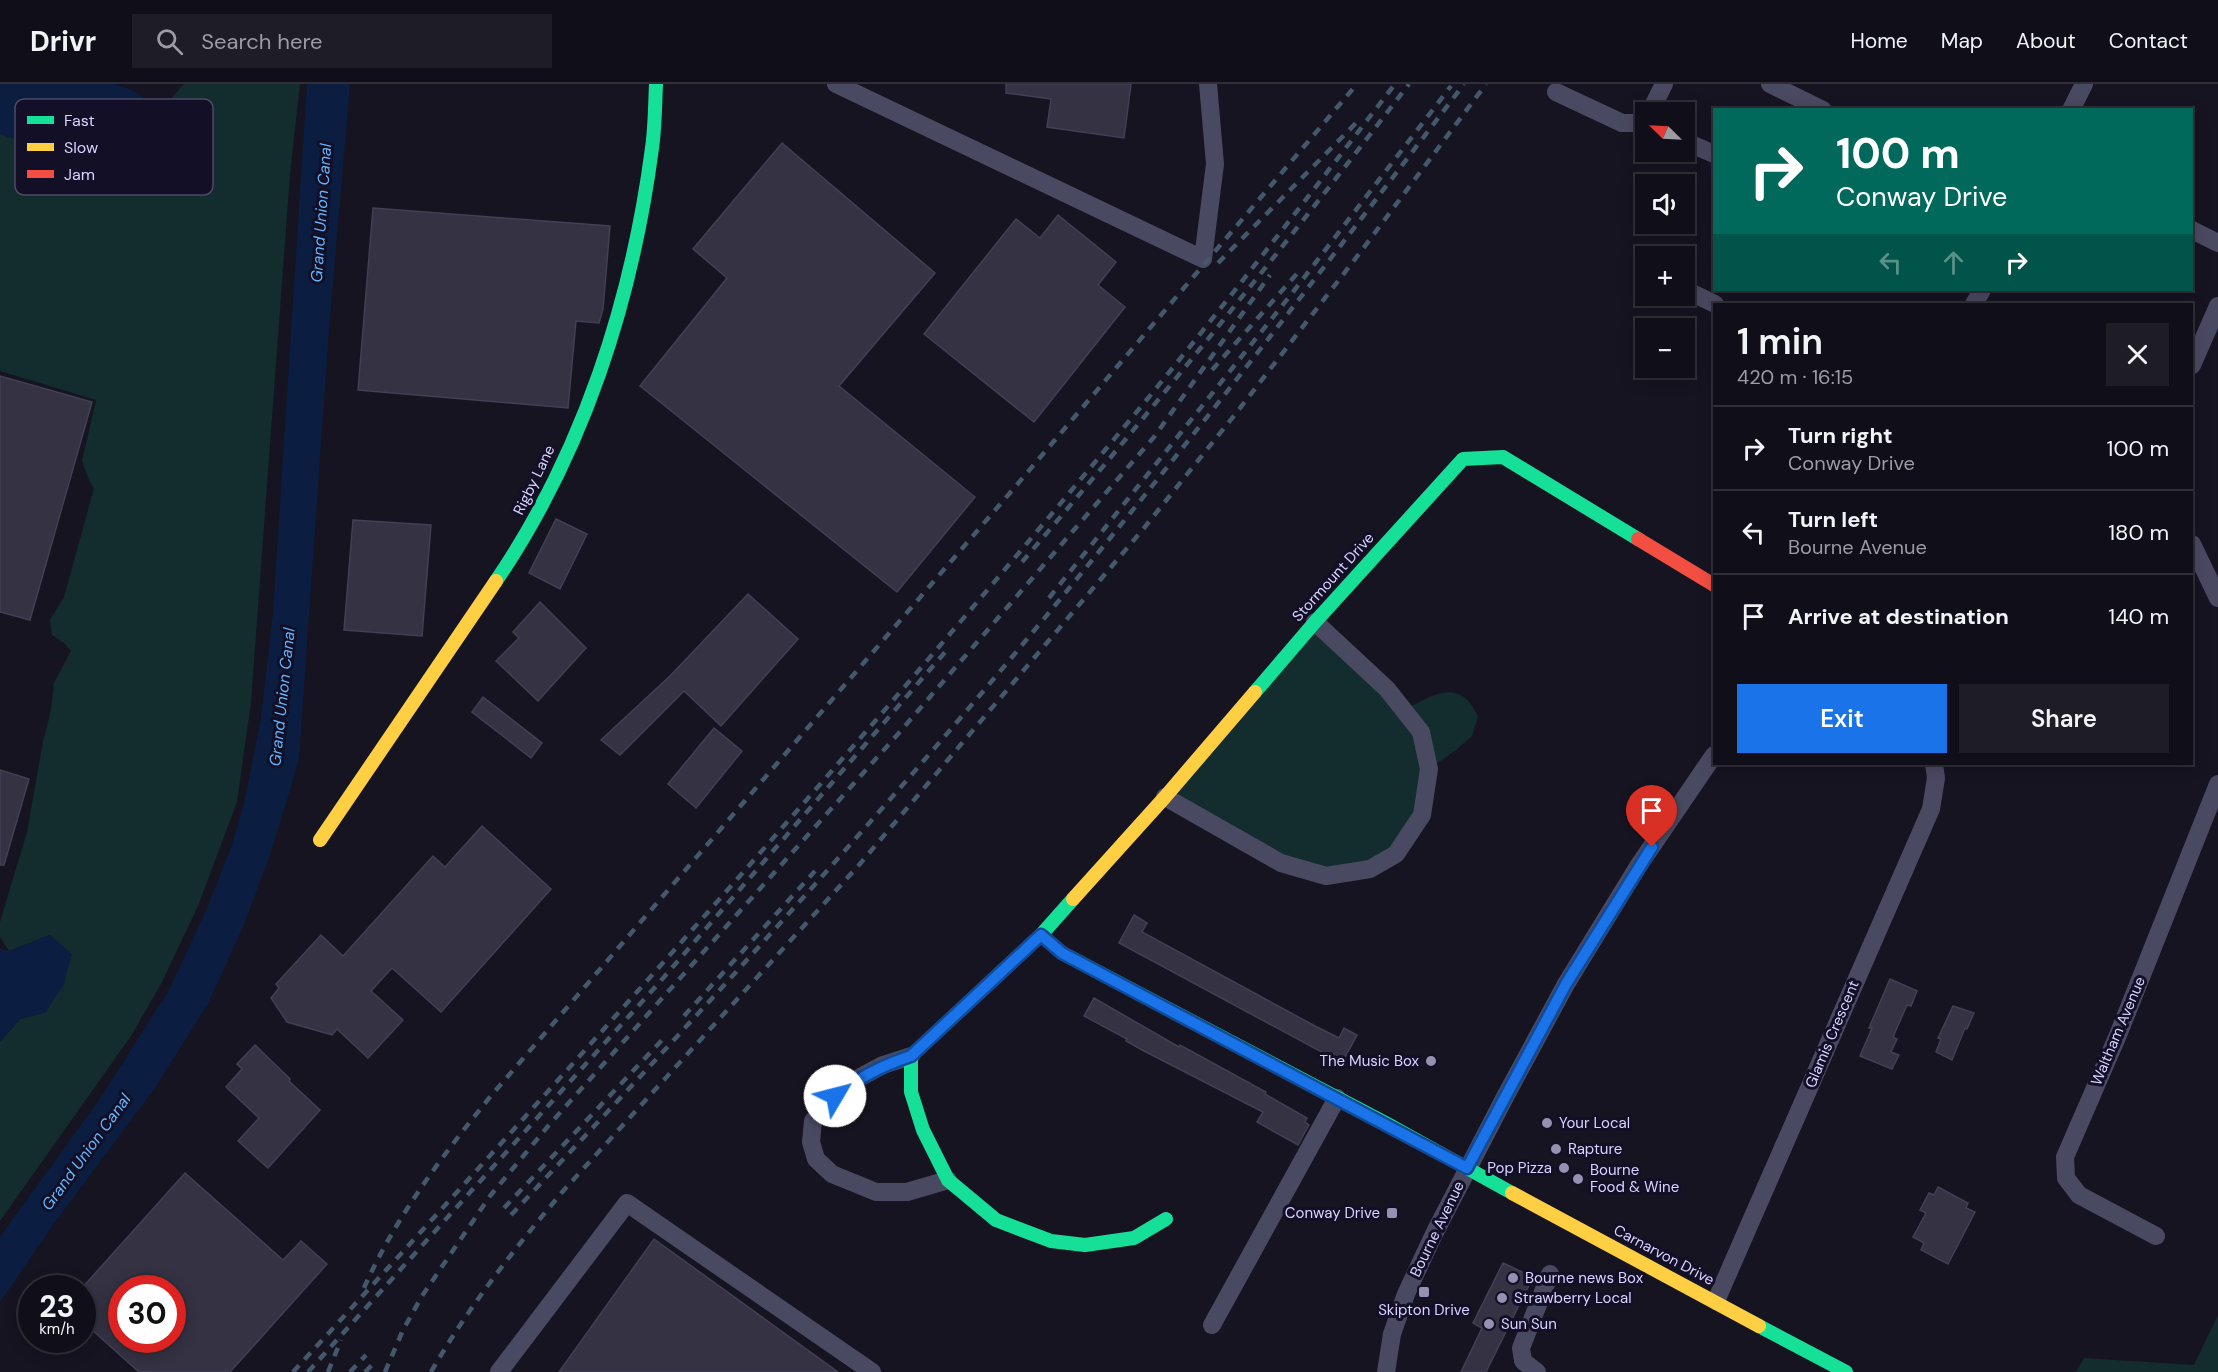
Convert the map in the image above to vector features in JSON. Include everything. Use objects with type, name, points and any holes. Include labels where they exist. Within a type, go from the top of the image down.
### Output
[{"type":"street","name":"Rigby Lane","points":[[320,840],[520,546],[555,481],[596,387],[631,263],[652,147],[656,84]]},
{"type":"street","points":[[836,84],[1203,259],[1215,164],[1208,84]]},
{"type":"street","points":[[1655,102],[1664,84]]},
{"type":"street","points":[[1770,84],[1819,108]]},
{"type":"street","points":[[2072,108],[2084,84]]},
{"type":"street","points":[[1556,92],[1622,123],[1635,122]]},
{"type":"street","points":[[1695,146],[1713,154]]},
{"type":"street","points":[[2193,230],[2218,243]]},
{"type":"street","points":[[1695,295],[1713,303]]},
{"type":"street","points":[[2193,363],[2218,306]]},
{"type":"street","name":"Stormount Drive","points":[[911,1056],[1041,935],[1165,796],[1314,622],[1463,459],[1503,458],[1713,584]]},
{"type":"street","points":[[2193,546],[2218,598]]},
{"type":"street","points":[[1165,796],[1281,863],[1326,876],[1370,869],[1396,854],[1422,815],[1429,768],[1421,732],[1387,689],[1314,622]]},
{"type":"street","name":"Bourne Avenue","points":[[1386,1372],[1392,1334],[1406,1294],[1467,1168],[1566,984],[1639,865],[1713,756]]},
{"type":"street","name":"Glamis Crescent","points":[[1716,1301],[1931,809],[1936,778],[1934,765]]},
{"type":"street","name":"Waltham Avenue","points":[[2156,1236],[2079,1195],[2066,1178],[2065,1156],[2122,1024],[2218,784]]},
{"type":"street","points":[[1041,935],[1062,953],[1467,1168]]},
{"type":"street","points":[[948,1180],[907,1192],[876,1192],[832,1174],[816,1159],[811,1142],[813,1120],[835,1096],[855,1080],[883,1065],[911,1056],[911,1092],[923,1130],[948,1180],[996,1220],[1051,1241],[1085,1245],[1134,1238],[1166,1219]]},
{"type":"street","points":[[1212,1325],[1337,1098]]},
{"type":"street","name":"Carnarvon Drive","points":[[1467,1168],[1846,1372]]},
{"type":"street","points":[[499,1372],[627,1203],[872,1372]]},
{"type":"street","points":[[1537,1372],[1524,1361],[1521,1348],[1550,1274]]},
{"type":"green space","points":[[184,84],[300,84],[290,174],[251,702],[237,802],[198,906],[161,984],[131,1036],[0,1221],[0,1042],[20,1019],[46,1012],[50,935],[9,951],[0,937],[0,922],[27,832],[51,710],[54,683],[71,651],[52,635],[50,620],[64,597],[94,488],[82,461],[96,400],[0,371],[0,134],[15,138],[15,195],[213,195],[213,99],[171,99]]},
{"type":"green space","points":[[1315,622],[1404,710],[1445,692],[1463,696],[1471,704],[1478,717],[1472,736],[1429,769],[1422,815],[1396,854],[1326,876],[1165,797]]},
{"type":"green space","points":[[2218,1315],[2218,1372],[2076,1372],[2084,1358],[2194,1365]]},
{"type":"water","points":[[0,84],[115,84],[134,91],[145,99],[15,99],[15,139],[0,134]]},
{"type":"water","name":"Grand Union Canal","points":[[307,84],[350,84],[329,329],[299,758],[293,780],[271,852],[245,922],[208,1004],[154,1089],[53,1225],[0,1302],[0,1237],[101,1097],[169,990],[205,913],[231,848],[244,804],[261,718],[273,613]]},
{"type":"water","points":[[50,935],[72,954],[64,984],[46,1012],[20,1019],[0,1042],[0,949],[9,951]]},
{"type":"building","points":[[1006,84],[1131,84],[1124,138],[1047,127],[1051,99],[1006,93]]},
{"type":"building","points":[[782,143],[935,273],[839,386],[975,497],[897,592],[640,386],[727,278],[693,249]]},
{"type":"building","points":[[373,208],[610,226],[603,309],[599,323],[576,321],[568,408],[358,390]]},
{"type":"building","points":[[1058,215],[1116,262],[1098,285],[1125,307],[1034,422],[924,334],[1016,219],[1040,238]]},
{"type":"building","points":[[0,376],[92,402],[30,620],[0,612]]},
{"type":"building","points":[[556,519],[587,534],[560,589],[529,573]]},
{"type":"building","points":[[353,520],[431,525],[422,636],[344,630]]},
{"type":"building","points":[[748,594],[798,639],[721,726],[684,691],[620,755],[601,740],[670,676]]},
{"type":"building","points":[[540,602],[586,648],[538,701],[496,661],[519,638],[513,632]]},
{"type":"building","points":[[483,697],[542,743],[531,758],[472,712]]},
{"type":"building","points":[[714,728],[742,751],[696,808],[668,784]]},
{"type":"building","points":[[0,770],[29,779],[4,865],[0,865]]},
{"type":"building","points":[[482,826],[551,889],[441,1012],[392,968],[371,991],[403,1020],[368,1058],[337,1029],[332,1035],[287,1022],[271,998],[279,988],[276,984],[321,935],[343,956],[433,856],[445,867]]},
{"type":"building","points":[[1134,915],[1147,923],[1142,932],[1315,1026],[1339,1038],[1344,1028],[1357,1035],[1342,1063],[1119,943]]},
{"type":"building","points":[[1890,979],[1917,991],[1911,1006],[1907,1005],[1893,1037],[1897,1039],[1891,1052],[1899,1055],[1892,1069],[1860,1056]]},
{"type":"building","points":[[1094,998],[1179,1047],[1180,1045],[1266,1092],[1265,1094],[1307,1118],[1305,1122],[1309,1125],[1298,1145],[1257,1122],[1263,1112],[1144,1051],[1084,1016]]},
{"type":"building","points":[[1953,1006],[1974,1013],[1952,1060],[1936,1052],[1941,1039],[1938,1038]]},
{"type":"building","points":[[255,1045],[320,1110],[268,1168],[238,1141],[259,1118],[226,1087],[242,1069],[237,1064]]},
{"type":"building","points":[[185,1173],[283,1260],[301,1241],[327,1264],[230,1372],[139,1372],[118,1353],[186,1353],[186,1275],[108,1275],[108,1344],[96,1334],[96,1275],[94,1275]]},
{"type":"building","points":[[1938,1187],[1968,1203],[1966,1208],[1975,1212],[1948,1264],[1921,1250],[1924,1243],[1913,1237],[1926,1213],[1920,1210],[1929,1193],[1934,1195]]},
{"type":"building","points":[[654,1239],[838,1372],[559,1372]]},
{"type":"building","points":[[1503,1263],[1533,1277],[1486,1372],[1461,1372],[1482,1328],[1473,1323]]},
{"type":"railway","points":[[364,1288],[405,1212],[454,1142],[490,1097],[1015,487],[1357,84]]},
{"type":"railway","points":[[293,1372],[712,907],[1020,552],[1155,389],[1395,84]]},
{"type":"railway","points":[[1022,562],[1218,326],[1409,84]]},
{"type":"railway","points":[[511,1215],[773,932],[996,676],[1200,426],[1464,84]]},
{"type":"railway","points":[[431,1372],[493,1278],[564,1190],[859,865],[1144,528],[1362,250],[1486,84]]},
{"type":"railway","points":[[1049,598],[1293,292],[1451,86]]},
{"type":"railway","points":[[1218,263],[1359,120]]},
{"type":"railway","points":[[1212,370],[1301,269]]},
{"type":"railway","points":[[385,1372],[403,1330],[422,1296],[490,1196],[549,1125],[898,734],[1154,437],[1270,275]]},
{"type":"railway","points":[[308,1372],[658,984],[946,651]]},
{"type":"railway","points":[[684,1016],[815,871]]},
{"type":"railway","points":[[504,1208],[664,1038]]},
{"type":"railway","points":[[328,1372],[341,1340]]},
{"type":"railway","points":[[350,1372],[366,1355]]},
{"type":"railway","points":[[365,1372],[375,1362]]},
{"type":"traffic: fast","points":[[496,581],[527,532],[554,481],[599,374],[617,318],[643,205],[653,140],[656,84]]},
{"type":"traffic: fast","points":[[1255,692],[1315,622],[1463,459],[1503,457],[1638,539]]},
{"type":"traffic: fast","points":[[1073,899],[1041,935],[911,1056],[911,1092],[923,1130],[948,1180],[996,1220],[1051,1241],[1085,1245],[1134,1238],[1166,1219]]},
{"type":"traffic: fast","points":[[1041,935],[1062,953],[1393,1127],[1512,1193]]},
{"type":"traffic: fast","points":[[1759,1326],[1846,1372]]},
{"type":"traffic: slow","points":[[320,840],[496,581]]},
{"type":"traffic: slow","points":[[1073,899],[1255,692]]},
{"type":"traffic: slow","points":[[1512,1193],[1759,1326]]},
{"type":"traffic: jam","points":[[1638,539],[1713,584]]},
{"type":"place","name":"The Music Box","points":[[1431,1061]]},
{"type":"place","name":"Your Local","points":[[1547,1123]]},
{"type":"place","name":"Rapture","points":[[1556,1149]]},
{"type":"place","name":"Pop Pizza","points":[[1564,1168]]},
{"type":"place","name":"Bourne Food & Wine","points":[[1578,1179]]},
{"type":"place","name":"Conway Drive","points":[[1392,1213]]},
{"type":"place","name":"Bourne news Box","points":[[1513,1278]]},
{"type":"place","name":"Skipton Drive","points":[[1424,1292]]},
{"type":"place","name":"Strawberry Local","points":[[1502,1298]]},
{"type":"place","name":"Sun Sun","points":[[1489,1324]]},
{"type":"route","points":[[835,1096],[855,1080],[883,1065],[911,1056],[1041,935],[1062,953],[1467,1168],[1566,984],[1652,847]]}]
